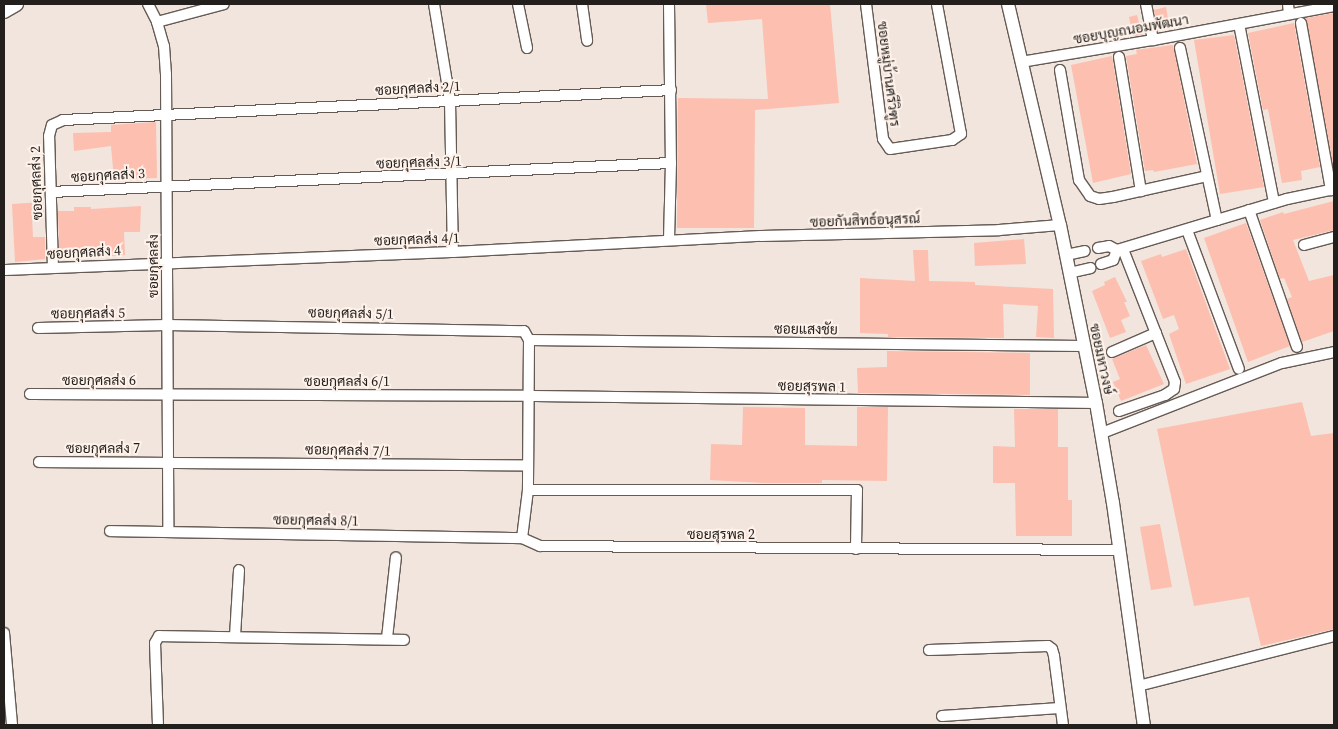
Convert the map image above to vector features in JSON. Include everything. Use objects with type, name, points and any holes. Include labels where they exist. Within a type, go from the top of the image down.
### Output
[{"type":"main road","points":[[4,11],[16,4]]},
{"type":"street","name":"ซอยกุศลส่ง","points":[[148,4],[157,22],[164,46],[167,115],[168,531]]},
{"type":"street","points":[[157,22],[224,4]]},
{"type":"street","points":[[434,4],[450,100],[453,252]]},
{"type":"street","points":[[518,4],[527,48]]},
{"type":"street","points":[[582,4],[587,41]]},
{"type":"street","points":[[669,4],[671,90],[670,240]]},
{"type":"street","name":"ซอยหมู่บ้านศรีวิฑูร","points":[[866,4],[883,139],[890,149],[952,140],[961,134],[937,4]]},
{"type":"street","name":"ซอยมหาวงษ์","points":[[1008,4],[1060,225],[1102,433],[1144,725]]},
{"type":"street","points":[[1146,4],[1153,40]]},
{"type":"street","name":"ซอยบุญถนอมพัฒนา","points":[[1021,62],[1153,40],[1288,9],[1334,6]]},
{"type":"street","points":[[1098,248],[1109,246],[1120,249],[1274,203],[1333,189],[1301,23]]},
{"type":"street","points":[[1240,29],[1274,203]]},
{"type":"street","points":[[1180,48],[1217,220]]},
{"type":"street","points":[[1119,57],[1141,191]]},
{"type":"street","points":[[1060,70],[1079,180],[1084,190],[1090,196],[1099,199],[1207,176]]},
{"type":"street","name":"ซอยกุศลส่ง 2/1","points":[[167,115],[671,90]]},
{"type":"street","name":"ซอยกุศลส่ง 2","points":[[53,268],[48,136],[52,125],[63,120],[167,115]]},
{"type":"street","name":"ซอยกุศลส่ง 3/1","points":[[167,186],[671,164]]},
{"type":"street","name":"ซอยกุศลส่ง 3","points":[[51,192],[167,186]]},
{"type":"street","points":[[1250,210],[1297,348]]},
{"type":"street","name":"ซอยกันสิทธ์อนุสรณ์","points":[[670,240],[989,230],[1060,225]]},
{"type":"street","points":[[1187,230],[1238,369]]},
{"type":"street","points":[[1304,245],[1334,237]]},
{"type":"street","name":"ซอยกุศลส่ง 4/1","points":[[166,262],[453,252],[670,240]]},
{"type":"street","points":[[1101,264],[1113,260],[1120,249]]},
{"type":"street","points":[[1119,411],[1165,395],[1175,387],[1156,333],[1120,249]]},
{"type":"street","points":[[1066,256],[1085,251]]},
{"type":"street","name":"ซอยกุศลส่ง 4","points":[[4,270],[166,262]]},
{"type":"street","points":[[1069,273],[1090,268]]},
{"type":"street","name":"ซอยกุศลส่ง 5","points":[[38,328],[168,325]]},
{"type":"street","name":"ซอยกุศลส่ง 5/1","points":[[168,325],[518,329],[524,331],[529,340]]},
{"type":"street","points":[[1112,352],[1156,333]]},
{"type":"street","points":[[522,538],[528,490],[527,396],[529,340]]},
{"type":"street","name":"ซอยแสงชัย","points":[[529,340],[1083,346]]},
{"type":"street","points":[[1102,433],[1282,363],[1334,352]]},
{"type":"street","name":"ซอยกุศลส่ง 6","points":[[30,394],[168,394]]},
{"type":"street","name":"ซอยกุศลส่ง 6/1","points":[[168,394],[527,396]]},
{"type":"street","name":"ซอยสุรพล 1","points":[[527,396],[1096,403]]},
{"type":"street","name":"ซอยกุศลส่ง 7","points":[[39,462],[168,462]]},
{"type":"street","name":"ซอยกุศลส่ง 7/1","points":[[168,462],[528,465]]},
{"type":"street","points":[[528,490],[857,490],[856,549]]},
{"type":"street","name":"ซอยกุศลส่ง 8/1","points":[[110,531],[522,538]]},
{"type":"street","name":"ซอยสุรพล 2","points":[[522,538],[532,543],[549,547],[1119,550]]},
{"type":"street","points":[[387,638],[396,557]]},
{"type":"street","points":[[235,636],[239,570]]},
{"type":"street","points":[[4,633],[12,725]]},
{"type":"street","points":[[158,725],[156,638],[163,635],[387,638],[404,640]]},
{"type":"street","points":[[1138,686],[1334,636]]},
{"type":"street","points":[[929,650],[1048,646],[1052,649],[1054,656],[1062,725]]},
{"type":"street","points":[[942,716],[1060,708]]},
{"type":"building","points":[[706,4],[830,4],[839,103],[755,110],[754,228],[677,228],[678,98],[768,99],[762,19],[708,23]]},
{"type":"building","points":[[1166,7],[1169,25],[1157,27],[1154,10]]},
{"type":"building","points":[[1334,13],[1334,164],[1333,164],[1306,18]]},
{"type":"building","points":[[1137,15],[1142,35],[1133,36],[1129,17]]},
{"type":"building","points":[[1294,23],[1320,167],[1301,171],[1302,180],[1282,183],[1268,109],[1263,110],[1248,33]]},
{"type":"building","points":[[1234,35],[1264,187],[1220,194],[1194,40]]},
{"type":"building","points":[[1173,45],[1197,164],[1154,172],[1153,170],[1145,171],[1126,56],[1137,54],[1136,50]]},
{"type":"building","points":[[1112,56],[1131,174],[1093,183],[1071,65]]},
{"type":"building","points":[[156,122],[157,178],[114,179],[111,146],[74,151],[73,133],[111,132],[111,125]]},
{"type":"building","points":[[1334,201],[1334,230],[1293,240],[1309,281],[1334,275],[1334,331],[1302,342],[1287,299],[1292,297],[1284,278],[1280,279],[1260,220],[1283,212],[1284,214]]},
{"type":"building","points":[[43,202],[44,217],[32,218],[33,237],[45,237],[45,259],[15,262],[12,204]]},
{"type":"building","points":[[141,206],[140,232],[124,232],[125,255],[110,256],[109,252],[92,253],[92,251],[59,249],[58,211],[74,211],[74,207],[91,207],[91,209]]},
{"type":"building","points":[[1246,223],[1290,346],[1248,362],[1204,238]]},
{"type":"building","points":[[1024,239],[1026,264],[975,266],[974,243]]},
{"type":"building","points":[[1186,249],[1230,369],[1186,384],[1169,334],[1179,329],[1174,315],[1163,319],[1141,261],[1161,254],[1162,257]]},
{"type":"building","points":[[913,250],[928,250],[929,281],[975,282],[975,285],[1053,289],[1054,338],[1036,337],[1038,306],[1003,304],[1004,338],[888,337],[888,334],[860,333],[860,278],[915,281]]},
{"type":"building","points":[[1115,277],[1127,302],[1124,302],[1130,316],[1121,320],[1126,332],[1110,338],[1092,291],[1105,285],[1104,282]]},
{"type":"building","points":[[1146,345],[1164,384],[1121,401],[1113,382],[1120,379],[1112,359]]},
{"type":"building","points":[[887,351],[1030,353],[1030,395],[858,393],[857,368],[887,367]]},
{"type":"building","points":[[1302,402],[1311,436],[1334,433],[1334,629],[1261,646],[1249,597],[1194,606],[1157,429]]},
{"type":"building","points":[[743,407],[805,408],[805,445],[857,446],[857,407],[888,407],[887,481],[822,480],[822,483],[766,483],[710,480],[711,444],[742,445]]},
{"type":"building","points":[[1014,409],[1058,409],[1058,447],[1068,447],[1068,500],[1072,500],[1072,536],[1016,536],[1015,483],[993,483],[993,446],[1015,447]]},
{"type":"building","points":[[1160,524],[1172,587],[1151,590],[1140,527]]}]
